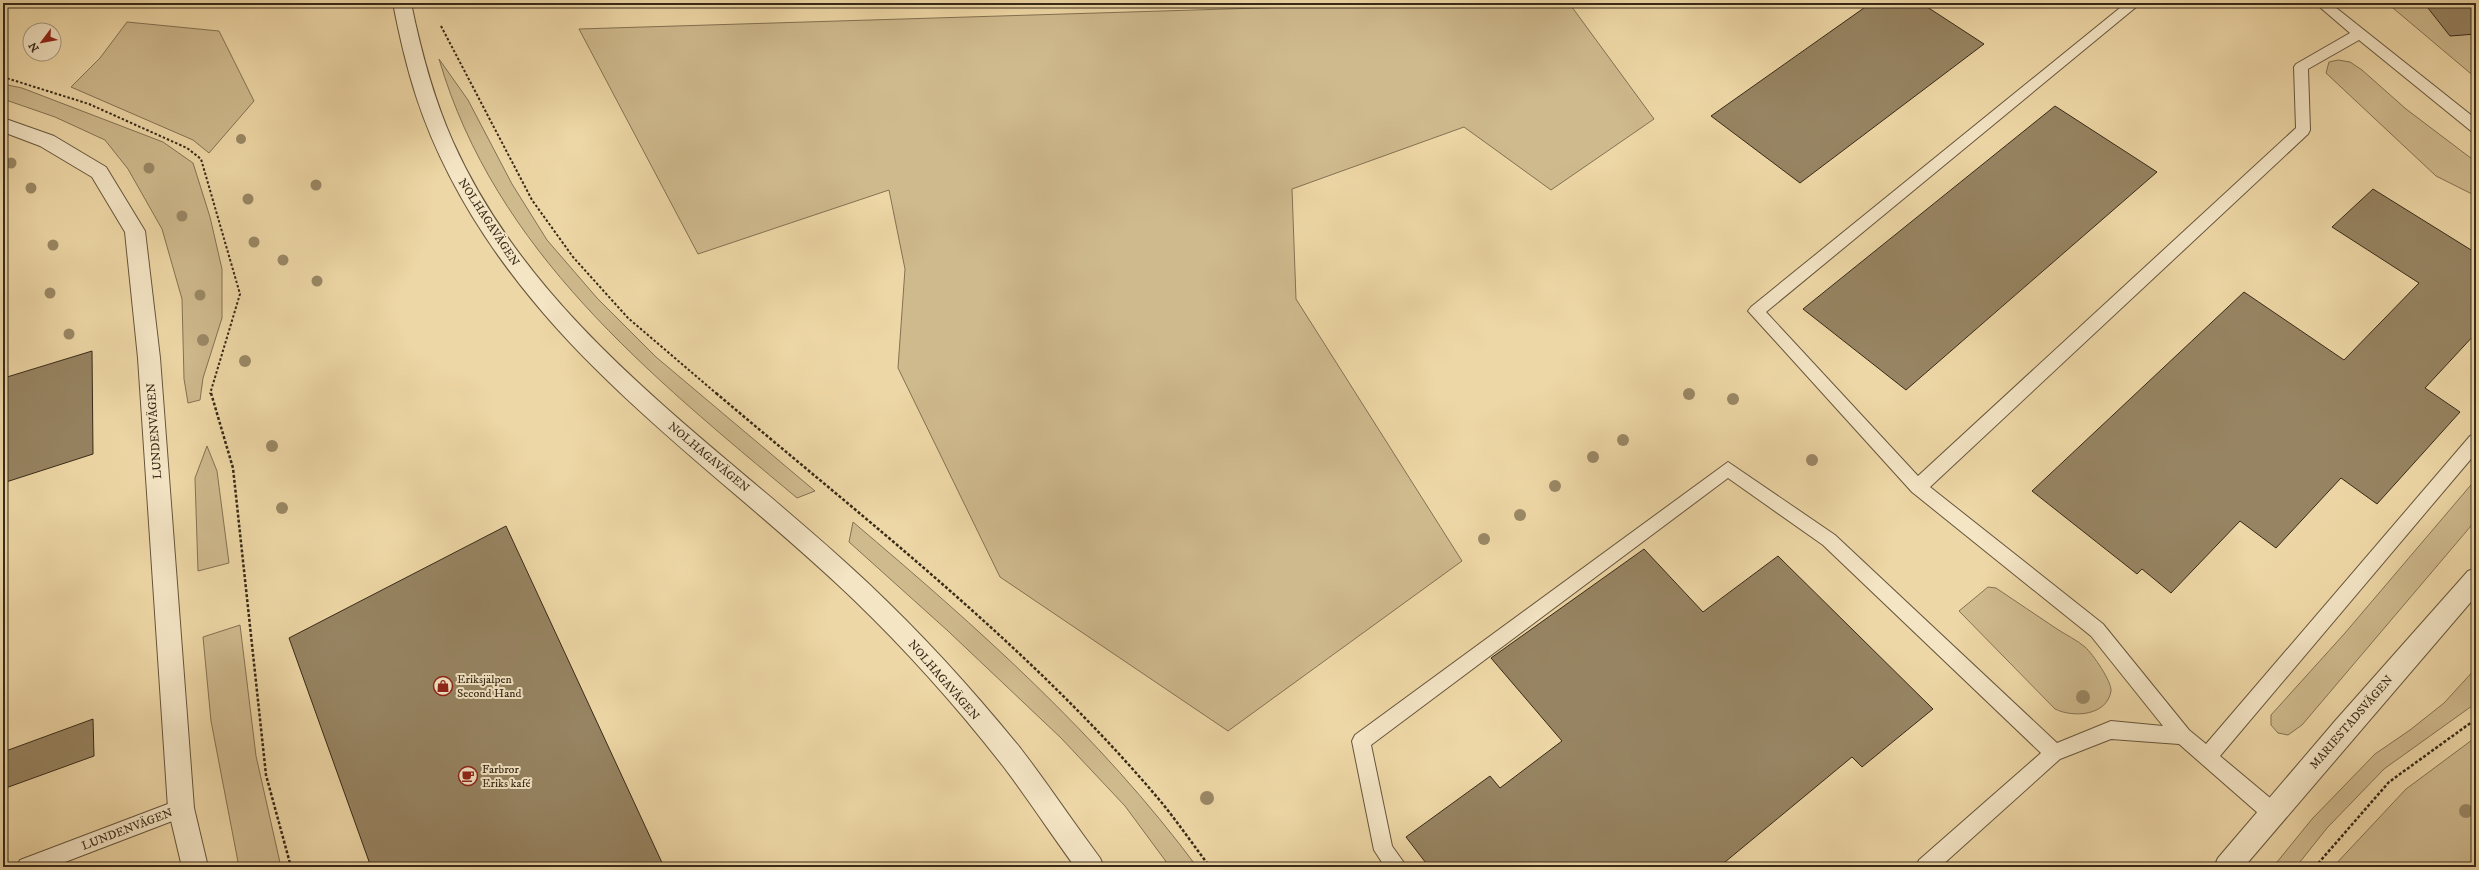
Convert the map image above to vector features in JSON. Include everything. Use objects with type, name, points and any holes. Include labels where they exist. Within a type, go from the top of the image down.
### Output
[{"type":"street","name":"NOLHAGAVÄGEN","points":[[402,3],[408,39],[422,91],[454,168],[516,265],[581,342],[668,423],[798,533],[862,591],[916,645],[1011,757],[1091,867]]},
{"type":"street","name":"LUNDENVÄGEN","points":[[3,125],[47,141],[99,172],[135,231],[149,358],[181,808],[195,867]]},
{"type":"street","name":"MARIESTADSVÄGEN","points":[[2227,867],[2274,814],[2344,729],[2476,579]]},
{"type":"lane","points":[[2135,3],[1756,311],[1918,487],[2097,630],[2183,736],[2274,814]]},
{"type":"lane","points":[[2321,3],[2476,127]]},
{"type":"lane","points":[[1918,487],[2303,130],[2301,67],[2359,34]]},
{"type":"lane","points":[[2207,757],[2476,441]]},
{"type":"lane","points":[[1397,867],[1383,850],[1361,741],[1728,469],[1829,540],[2054,753]]},
{"type":"lane","points":[[1926,867],[2054,753],[2111,730],[2183,736]]},
{"type":"lane","name":"LUNDENVÄGEN","points":[[27,867],[181,808]]},
{"type":"path","points":[[440,24],[532,200],[573,257],[628,318],[966,606],[1083,715],[1163,804],[1210,867]]},
{"type":"path","points":[[3,77],[89,104],[186,148],[201,159],[240,294],[210,395],[233,468],[266,775],[291,867]]},
{"type":"path","points":[[2315,867],[2389,782],[2476,719]]},
{"type":"shaded area","points":[[1421,3],[1569,3],[1654,119],[1551,190],[1464,127],[1292,189],[1296,299],[1462,561],[1228,731],[1000,577],[898,368],[905,269],[889,190],[698,254],[579,29]]},
{"type":"shaded area","points":[[2387,3],[2424,3],[2476,34],[2476,78]]},
{"type":"shaded area","points":[[127,22],[219,31],[254,101],[209,153],[193,140],[71,87],[100,58]]},
{"type":"shaded area","points":[[439,59],[468,100],[512,184],[547,240],[597,298],[656,357],[815,491],[797,498],[687,405],[634,356],[584,304],[538,250],[498,191],[464,128]]},
{"type":"shaded area","points":[[2338,60],[2350,62],[2362,70],[2406,109],[2476,162],[2476,196],[2436,176],[2326,73],[2329,62]]},
{"type":"shaded area","points":[[3,84],[22,88],[163,142],[193,163],[210,217],[222,269],[222,318],[203,378],[200,400],[188,403],[184,379],[182,299],[162,229],[128,169],[105,140],[55,117],[3,99]]},
{"type":"shaded area","points":[[207,446],[217,471],[229,563],[198,571],[195,478]]},
{"type":"shaded area","points":[[2476,479],[2476,520],[2302,725],[2288,735],[2278,733],[2271,725],[2271,715],[2345,633]]},
{"type":"shaded area","points":[[853,522],[991,643],[1078,728],[1119,772],[1197,867],[1170,867],[1125,806],[1061,738],[948,631],[849,542]]},
{"type":"shaded area","points":[[1988,587],[1996,588],[2085,647],[2101,668],[2110,687],[2111,691],[2103,706],[2088,713],[2080,714],[2071,714],[2055,709],[1959,611]]},
{"type":"shaded area","points":[[240,625],[256,756],[281,867],[239,867],[211,721],[203,637]]},
{"type":"shaded area","points":[[2476,668],[2476,703],[2384,769],[2327,828],[2296,867],[2273,867],[2312,819],[2375,754],[2410,730],[2444,703]]},
{"type":"shaded area","points":[[2476,737],[2476,867],[2333,867],[2406,789]]},
{"type":"building","points":[[1871,3],[1921,3],[1984,44],[1800,183],[1711,116]]},
{"type":"building","points":[[2424,3],[2476,3],[2476,34],[2450,36]]},
{"type":"building","points":[[2055,106],[2157,172],[1906,390],[1803,309]]},
{"type":"building","points":[[2373,189],[2476,253],[2476,333],[2425,388],[2460,412],[2377,504],[2341,478],[2276,548],[2240,521],[2171,593],[2142,569],[2137,574],[2032,491],[2244,292],[2344,360],[2419,283],[2332,227]]},
{"type":"building","points":[[92,351],[93,454],[3,483],[7,377]]},
{"type":"building","name":"Eriksjälpen Second Hand","points":[[506,526],[664,867],[371,867],[289,638]]},
{"type":"building","points":[[1644,549],[1703,612],[1778,556],[1933,709],[1862,767],[1852,757],[1719,867],[1429,867],[1406,837],[1490,776],[1500,788],[1562,741],[1491,658]]},
{"type":"building","points":[[93,719],[94,756],[3,789],[3,752]]},
{"type":"place","name":"Eriksjälpen Second Hand","points":[[443,686]]},
{"type":"place","name":"Farbror Eriks kafé","points":[[468,776]]}]
